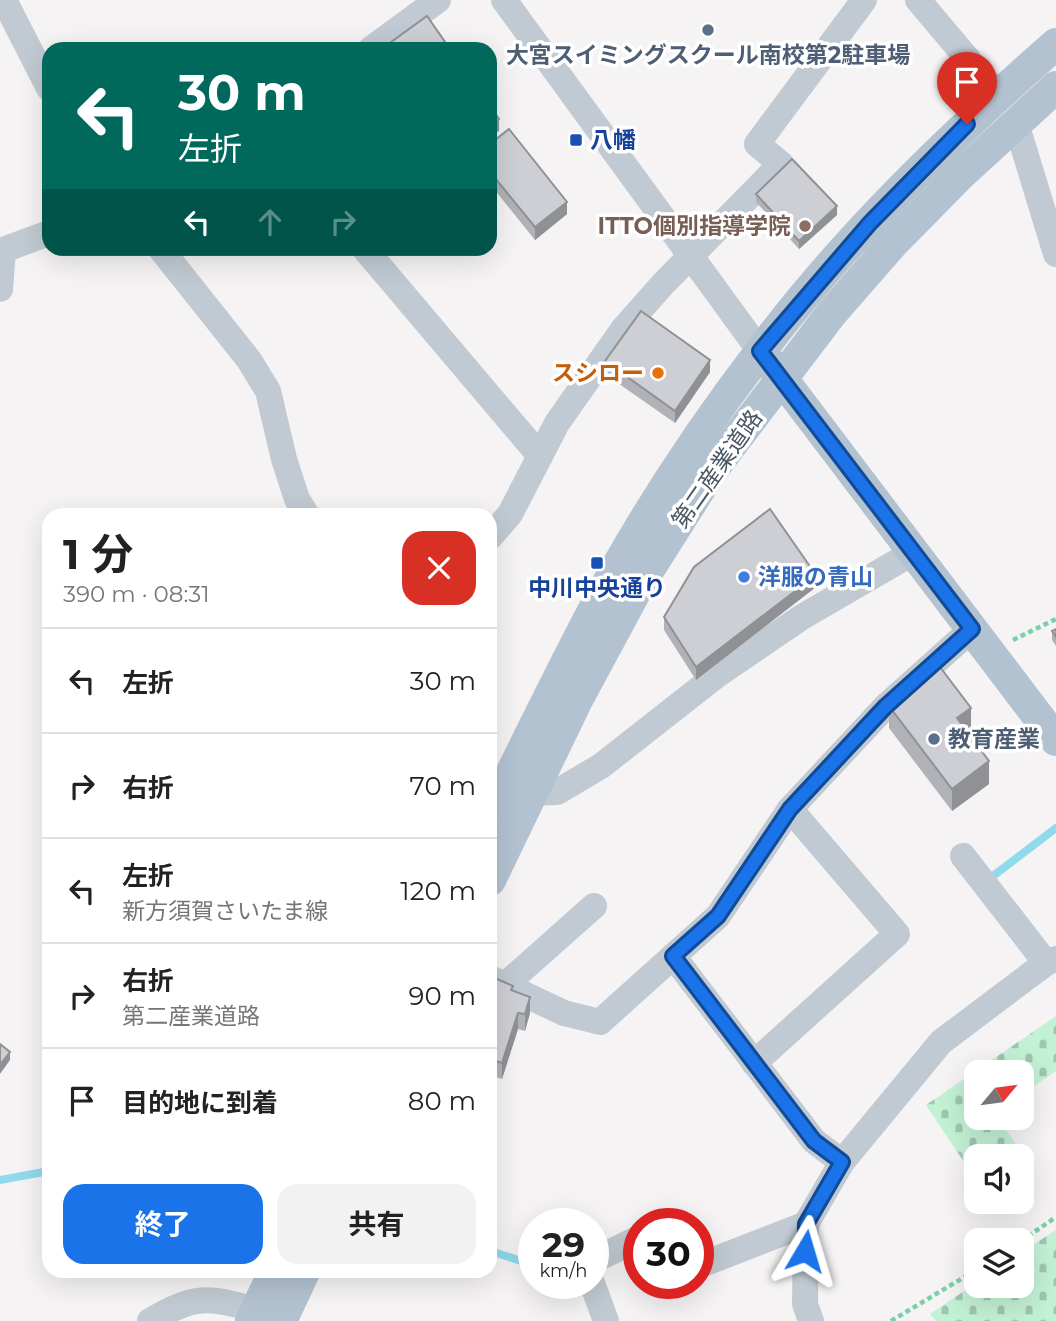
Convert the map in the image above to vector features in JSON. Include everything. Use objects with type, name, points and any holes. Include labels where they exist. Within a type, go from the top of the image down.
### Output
[{"type":"main road","name":"第二産業道路","points":[[497,803],[615,571],[684,460],[760,351],[870,223],[936,153],[1056,44]]},
{"type":"main road","name":"第二産業道路","points":[[497,866],[577,700],[639,585],[710,473],[831,314],[893,243],[959,176],[1056,87]]},
{"type":"main road","points":[[760,351],[1056,740]]},
{"type":"main road","points":[[262,1317],[273,1278]]},
{"type":"main road","points":[[262,1317],[298,1278]]},
{"type":"street","points":[[4,0],[42,74]]},
{"type":"street","points":[[381,42],[438,0]]},
{"type":"street","points":[[504,0],[760,351]]},
{"type":"street","points":[[497,529],[510,514],[557,423],[624,328],[782,164],[757,144],[864,0]]},
{"type":"street","points":[[918,0],[998,95]]},
{"type":"street","points":[[1016,123],[1056,254]]},
{"type":"street","points":[[0,289],[2,251],[42,236]]},
{"type":"street","points":[[166,256],[249,360],[268,391],[284,459],[302,508]]},
{"type":"street","points":[[371,256],[540,456]]},
{"type":"street","points":[[532,793],[557,792],[601,766],[717,675],[802,617],[914,552]]},
{"type":"street","points":[[594,906],[497,982],[564,1013],[600,1022],[718,916],[790,809],[885,707],[972,629]]},
{"type":"street","points":[[754,1063],[897,934],[790,809]]},
{"type":"street","points":[[811,1321],[805,1304],[806,1224],[842,1162],[941,1042],[1051,961],[963,856]]},
{"type":"street","points":[[673,956],[814,1141],[842,1162]]},
{"type":"street","points":[[714,1260],[806,1224]]},
{"type":"street","points":[[150,1321],[191,1302],[215,1299],[262,1317]]},
{"type":"street","points":[[598,1299],[606,1321]]},
{"type":"path","points":[[1012,640],[1056,619]]},
{"type":"path","points":[[1034,1232],[1056,1217]]},
{"type":"path","points":[[891,1321],[964,1277]]},
{"type":"green space","points":[[1056,1016],[1056,1071],[1034,1086],[1034,1060],[992,1060]]},
{"type":"green space","points":[[964,1079],[964,1130],[1006,1130],[1016,1144],[964,1144],[964,1162],[926,1105]]},
{"type":"green space","points":[[1056,1230],[1056,1321],[936,1321],[930,1314],[964,1291],[964,1298],[1034,1298],[1034,1244]]},
{"type":"building","points":[[427,16],[445,42],[391,42]]},
{"type":"building","points":[[509,129],[567,202],[535,227],[497,181],[497,138]]},
{"type":"building","points":[[792,159],[837,206],[799,241],[756,194]]},
{"type":"building","name":"スシロー","points":[[641,311],[710,360],[675,411],[605,361]]},
{"type":"building","points":[[770,509],[816,575],[696,667],[664,617],[694,567]]},
{"type":"building","points":[[940,667],[971,708],[957,718],[989,761],[952,789],[889,706]]},
{"type":"building","points":[[497,979],[513,986],[511,990],[530,997],[525,1014],[518,1013],[502,1063],[497,1061]]},
{"type":"building","points":[[0,1044],[10,1052],[0,1065]]},
{"type":"waterway","points":[[993,876],[1056,828]]},
{"type":"waterway","points":[[0,1180],[42,1172]]},
{"type":"waterway","points":[[497,1253],[518,1260]]},
{"type":"place","name":"大宮スイミングスクール南校第2駐車場","points":[[708,30]]},
{"type":"place","name":"八幡","points":[[576,140]]},
{"type":"place","name":"ITTO個別指導学院","points":[[805,226]]},
{"type":"place","name":"スシロー","points":[[658,373]]},
{"type":"place","name":"中川中央通り","points":[[597,563]]},
{"type":"place","name":"洋服の青山","points":[[744,577]]},
{"type":"place","name":"教育産業","points":[[934,739]]},
{"type":"route","points":[[805,1251],[806,1224],[842,1162],[814,1141],[673,956],[718,916],[790,809],[885,707],[972,629],[760,351],[870,223],[967,124]]}]
